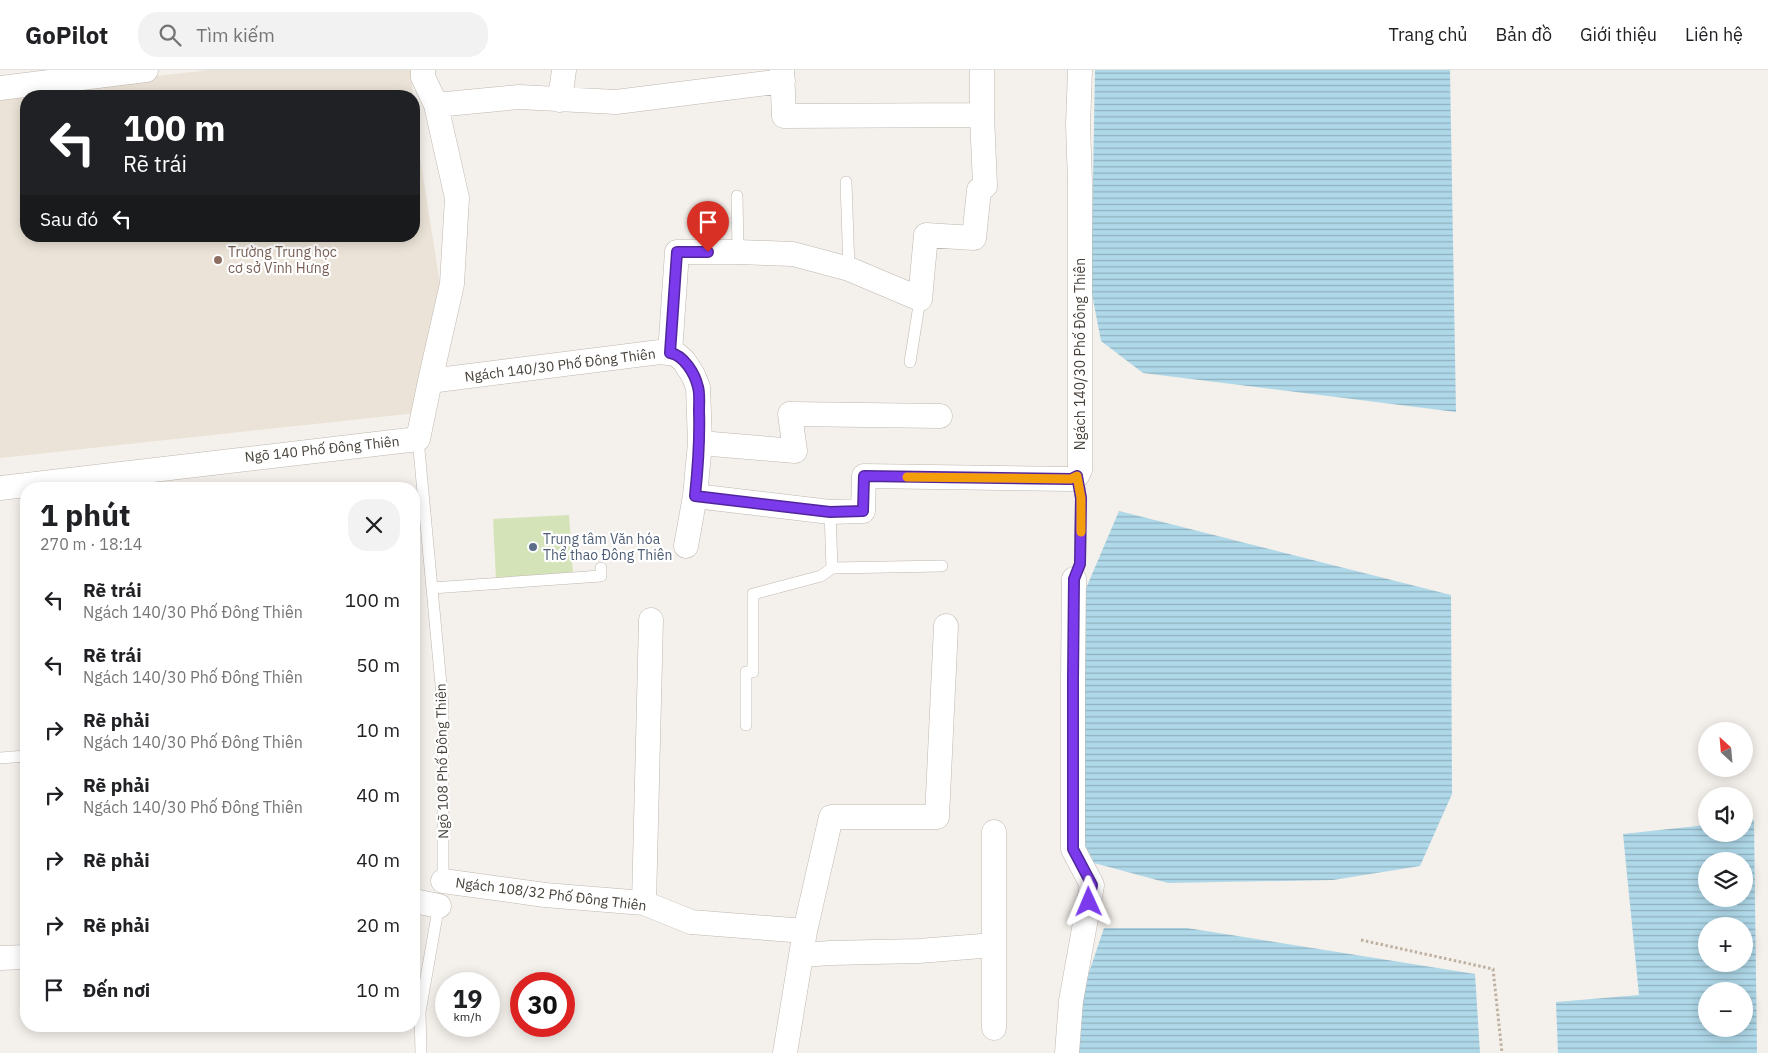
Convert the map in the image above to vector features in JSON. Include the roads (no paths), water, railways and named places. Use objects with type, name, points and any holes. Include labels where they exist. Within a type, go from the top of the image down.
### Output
[{"type":"street","points":[[0,88],[146,70]]},
{"type":"street","name":"Ngõ 140 Phố Đông Thiên","points":[[51,482],[418,439],[452,284],[457,198],[436,105],[423,77],[422,70]]},
{"type":"street","points":[[560,100],[564,70]]},
{"type":"street","points":[[670,353],[677,252],[793,254],[849,268],[920,298],[926,235],[974,238],[979,190],[985,186],[982,70]]},
{"type":"street","name":"Ngách 140/30 Phố Đông Thiên","points":[[1077,476],[1080,470],[1080,182],[1078,125],[1080,70]]},
{"type":"street","points":[[436,105],[519,98],[616,102],[782,75],[784,116],[982,115]]},
{"type":"street","name":"Ngách 140/30 Phố Đông Thiên","points":[[430,381],[660,352],[676,354],[684,361],[698,387],[700,443],[695,496],[686,546]]},
{"type":"street","points":[[700,443],[795,451],[790,414],[940,416]]},
{"type":"street","points":[[695,496],[830,512],[863,511],[864,476],[1071,479],[1077,476]]},
{"type":"street","name":"Ngõ 140 Phố Đông Thiên","points":[[0,488],[20,486]]},
{"type":"street","points":[[1067,1053],[1071,1001],[1092,885],[1073,849],[1074,579]]},
{"type":"street","points":[[644,903],[651,620]]},
{"type":"street","points":[[785,1053],[805,931],[830,817],[937,817],[946,626]]},
{"type":"street","points":[[994,832],[994,1028]]},
{"type":"street","name":"Ngách 108/32 Phố Đông Thiên","points":[[443,881],[545,896],[644,903],[691,922],[805,931]]},
{"type":"street","points":[[420,902],[439,906]]},
{"type":"street","points":[[801,955],[919,951],[994,945]]},
{"type":"street","points":[[0,958],[20,957]]},
{"type":"lane","points":[[846,182],[849,268]]},
{"type":"lane","points":[[737,196],[738,252]]},
{"type":"lane","points":[[910,362],[920,298]]},
{"type":"lane","name":"Ngõ 108 Phố Đông Thiên","points":[[418,439],[443,706],[443,881],[420,1012],[421,1053]]},
{"type":"lane","points":[[1074,579],[1080,564],[1081,498],[1077,476]]},
{"type":"lane","points":[[830,512],[832,568]]},
{"type":"lane","points":[[746,725],[746,672],[753,672],[753,594],[821,576],[832,568],[942,566]]},
{"type":"lane","points":[[432,588],[601,576],[601,568]]},
{"type":"lane","points":[[0,758],[20,756]]},
{"type":"water","points":[[1095,70],[1450,70],[1456,412],[1143,373],[1101,341],[1091,289]]},
{"type":"water","points":[[1119,511],[1451,595],[1452,794],[1420,866],[1333,880],[1168,883],[1083,860],[1084,593]]},
{"type":"water","points":[[1754,820],[1757,1053],[1558,1053],[1556,1002],[1639,995],[1623,834],[1698,826],[1698,842],[1753,842]]},
{"type":"water","points":[[1104,928],[1187,928],[1475,974],[1480,1053],[1075,1053],[1076,1011]]},
{"type":"place","name":"Trường Trung học cơ sở Vĩnh Hưng","points":[[218,260]]},
{"type":"place","name":"Trung tâm Văn hóa Thể thao Đông Thiên","points":[[533,547]]}]
